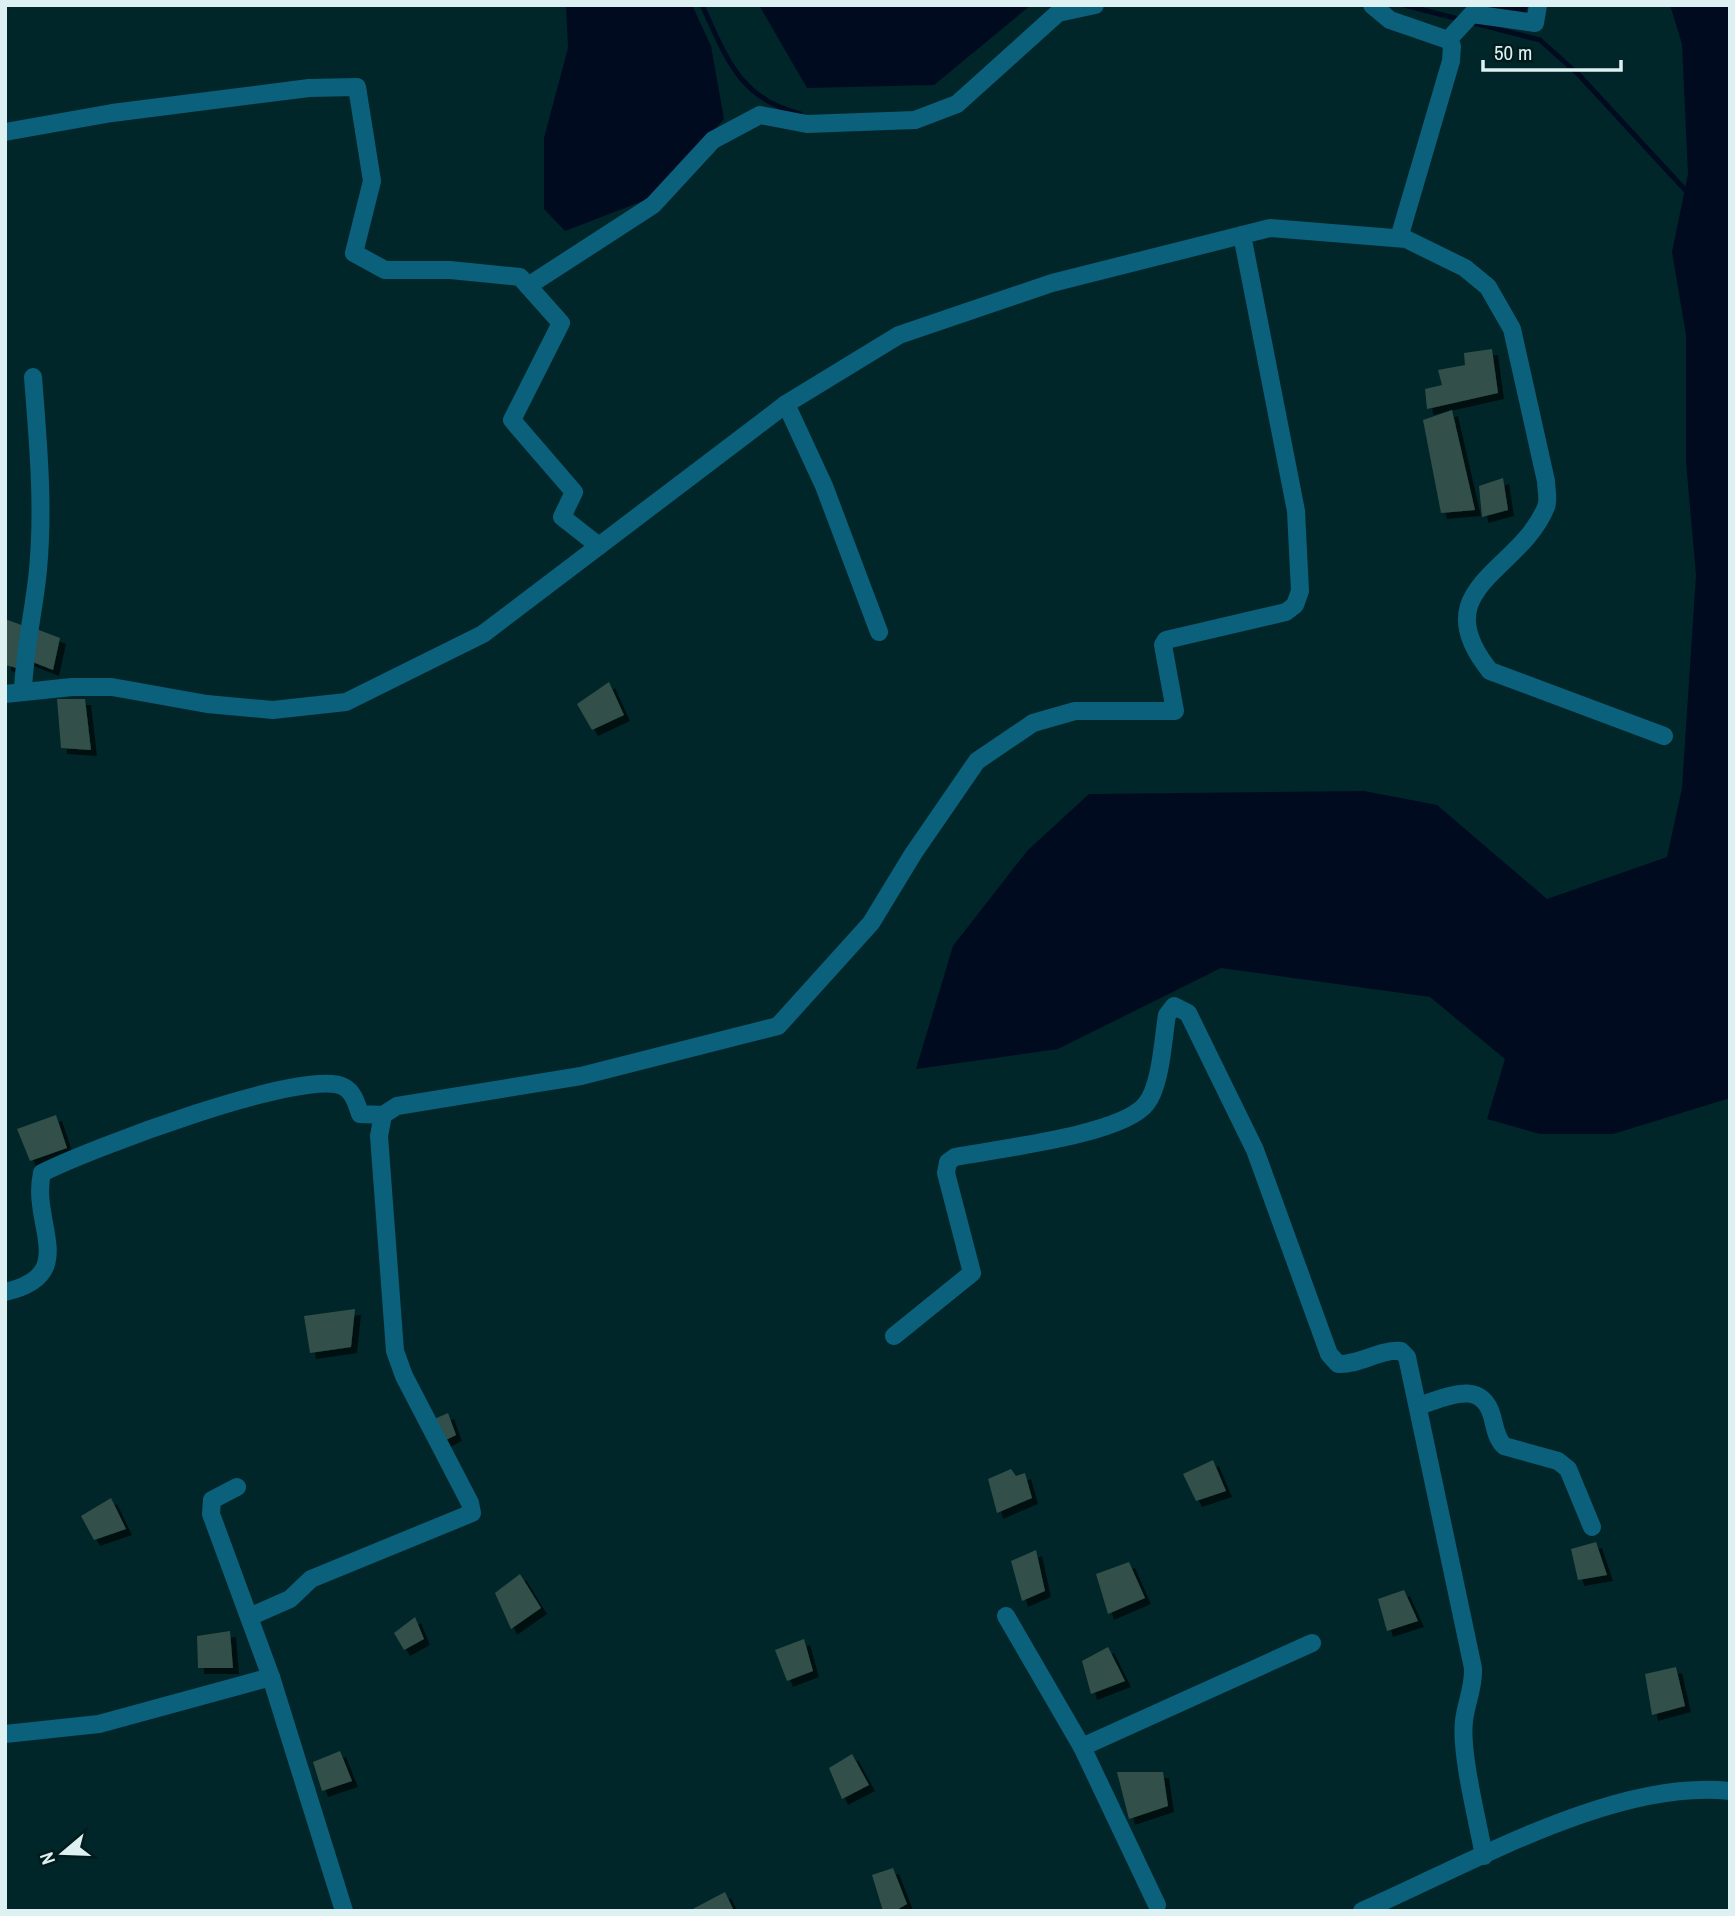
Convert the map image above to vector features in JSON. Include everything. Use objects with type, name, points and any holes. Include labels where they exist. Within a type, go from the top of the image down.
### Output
[{"type":"street","points":[[528,286],[653,205],[713,140],[760,115],[807,124],[915,120],[957,104],[1058,13],[1095,5]]},
{"type":"street","points":[[1372,5],[1390,20],[1448,40],[1452,46],[1451,61],[1399,238]]},
{"type":"street","points":[[1448,40],[1472,15],[1535,23],[1538,5]]},
{"type":"street","points":[[5,132],[125,111],[309,88],[357,87],[372,181],[354,253],[386,270],[450,270],[520,277],[561,323],[512,420],[573,492],[562,517],[599,546]]},
{"type":"street","points":[[33,377],[42,492],[38,572],[23,662],[14,693],[112,687],[207,704],[273,709],[346,702],[483,634],[786,404],[899,335],[1052,283],[1270,228],[1399,238],[1465,268],[1488,287],[1512,329],[1546,481],[1548,505],[1533,528],[1479,587],[1466,612],[1471,648],[1490,671],[1664,736]]},
{"type":"street","points":[[5,1292],[27,1287],[44,1274],[49,1258],[38,1189],[42,1173],[78,1155],[281,1088],[319,1082],[344,1087],[355,1099],[360,1114],[383,1115],[397,1106],[581,1076],[778,1026],[822,974],[871,923],[913,854],[977,761],[1034,723],[1075,711],[1175,711],[1163,645],[1166,640],[1286,612],[1295,605],[1300,591],[1296,511],[1242,235]]},
{"type":"street","points":[[786,404],[824,486],[879,632]]},
{"type":"street","points":[[894,1336],[972,1273],[946,1173],[948,1163],[955,1157],[1081,1134],[1134,1115],[1146,1105],[1154,1091],[1167,1015],[1174,1006],[1179,1006],[1194,1022],[1255,1150],[1329,1354],[1338,1364],[1347,1364],[1392,1350],[1401,1351],[1407,1356],[1473,1668],[1474,1688],[1464,1721],[1464,1741],[1484,1856]]},
{"type":"street","points":[[249,1617],[290,1599],[311,1579],[472,1513],[470,1503],[404,1376],[396,1351],[380,1149],[383,1115]]},
{"type":"street","points":[[1418,1406],[1466,1392],[1483,1397],[1488,1403],[1499,1440],[1504,1446],[1559,1461],[1568,1469],[1592,1527]]},
{"type":"street","points":[[237,1487],[212,1500],[210,1507],[271,1676],[344,1911]]},
{"type":"street","points":[[1006,1616],[1082,1747],[1155,1909]]},
{"type":"street","points":[[1082,1747],[1312,1643]]},
{"type":"street","points":[[5,1734],[99,1724],[271,1676]]},
{"type":"street","points":[[1362,1911],[1484,1856],[1613,1805],[1701,1788],[1730,1791]]},
{"type":"water","points":[[566,5],[692,5],[711,46],[724,119],[656,196],[565,231],[544,209],[544,138],[568,48]]},
{"type":"water","points":[[759,5],[1031,5],[934,85],[807,88]]},
{"type":"water","points":[[1470,5],[1528,5],[1525,15]]},
{"type":"water","points":[[1670,5],[1730,5],[1730,1098],[1613,1134],[1540,1134],[1487,1119],[1505,1059],[1430,997],[1221,968],[1058,1049],[916,1069],[953,946],[1027,851],[1089,794],[1364,791],[1437,805],[1547,899],[1667,857],[1682,788],[1696,575],[1686,462],[1686,335],[1672,252],[1688,174],[1682,44]]},
{"type":"building","points":[[1492,349],[1498,393],[1427,409],[1425,389],[1442,385],[1438,370],[1465,365],[1464,353]]},
{"type":"building","points":[[1452,410],[1475,510],[1441,513],[1423,420]]},
{"type":"building","points":[[1503,478],[1508,510],[1482,517],[1479,486]]},
{"type":"building","points":[[5,619],[27,627],[17,668],[5,665]]},
{"type":"building","points":[[31,627],[60,638],[53,670],[25,659]]},
{"type":"building","points":[[609,682],[624,715],[592,730],[577,704]]},
{"type":"building","points":[[57,699],[85,699],[91,750],[61,748]]},
{"type":"building","points":[[56,1115],[67,1148],[30,1161],[17,1129]]},
{"type":"building","points":[[355,1309],[351,1347],[310,1353],[304,1316]]},
{"type":"building","points":[[448,1413],[456,1435],[440,1443],[432,1420]]},
{"type":"building","points":[[1213,1460],[1226,1491],[1196,1501],[1183,1474]]},
{"type":"building","points":[[1011,1469],[1016,1476],[1025,1473],[1032,1498],[997,1513],[988,1479]]},
{"type":"building","points":[[111,1498],[126,1529],[94,1540],[81,1516]]},
{"type":"building","points":[[1596,1542],[1607,1575],[1578,1580],[1571,1549]]},
{"type":"building","points":[[1036,1550],[1045,1591],[1022,1601],[1011,1561]]},
{"type":"building","points":[[1129,1562],[1145,1598],[1108,1614],[1096,1574]]},
{"type":"building","points":[[520,1574],[541,1608],[511,1629],[495,1593]]},
{"type":"building","points":[[1404,1590],[1418,1621],[1387,1631],[1378,1599]]},
{"type":"building","points":[[415,1617],[424,1639],[404,1650],[394,1633]]},
{"type":"building","points":[[230,1631],[233,1668],[198,1668],[197,1636]]},
{"type":"building","points":[[804,1639],[813,1671],[787,1681],[775,1650]]},
{"type":"building","points":[[1108,1647],[1125,1681],[1091,1694],[1082,1661]]},
{"type":"building","points":[[1676,1667],[1685,1706],[1652,1715],[1645,1674]]},
{"type":"building","points":[[340,1751],[352,1781],[322,1791],[313,1762]]},
{"type":"building","points":[[852,1754],[869,1785],[842,1799],[829,1768]]},
{"type":"building","points":[[1117,1772],[1163,1772],[1168,1806],[1129,1819]]},
{"type":"building","points":[[893,1868],[907,1904],[895,1911],[883,1911],[872,1875]]},
{"type":"building","points":[[725,1892],[734,1911],[689,1911]]},
{"type":"waterway","points":[[702,5],[728,59],[749,87],[762,98],[800,114]]},
{"type":"waterway","points":[[1404,5],[1540,40],[1579,75],[1688,193]]}]
